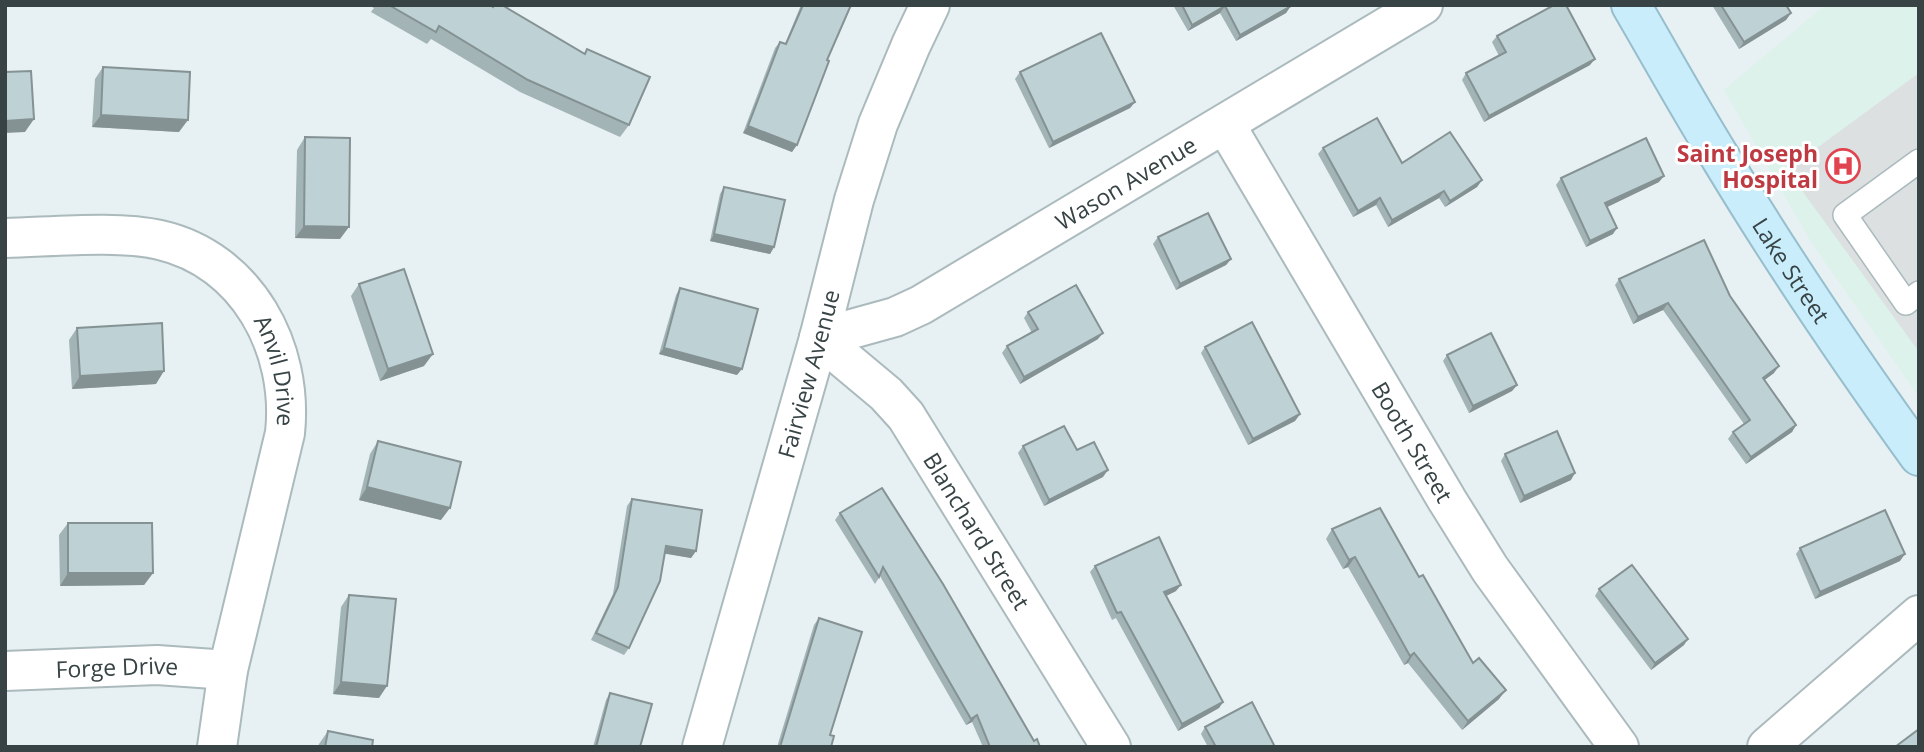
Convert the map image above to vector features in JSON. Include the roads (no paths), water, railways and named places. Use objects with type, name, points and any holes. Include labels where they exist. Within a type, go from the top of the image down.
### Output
[{"type":"street","name":"Fairview Avenue","points":[[702,747],[819,338],[854,200],[878,124],[929,5]]},
{"type":"street","name":"Wason Avenue","points":[[819,338],[895,317],[921,305],[1423,5]]},
{"type":"street","name":"Lake Street","points":[[1631,5],[1787,265],[1852,364],[1919,456]]},
{"type":"street","name":"Booth Street","points":[[1225,124],[1483,558],[1619,747]]},
{"type":"street","name":"Anvil Drive","points":[[5,239],[127,236],[160,240],[197,253],[239,285],[260,312],[280,357],[287,394],[285,433],[228,670],[217,747]]},
{"type":"street","name":"Blanchard Street","points":[[819,338],[886,394],[906,416],[1111,747]]},
{"type":"street","points":[[1767,747],[1919,615]]},
{"type":"street","name":"Forge Drive","points":[[5,671],[157,665],[228,670]]},
{"type":"lane","points":[[1919,161],[1845,215],[1906,303],[1919,293]]},
{"type":"place","name":"Saint Joseph Hospital","points":[[1843,166]]}]
